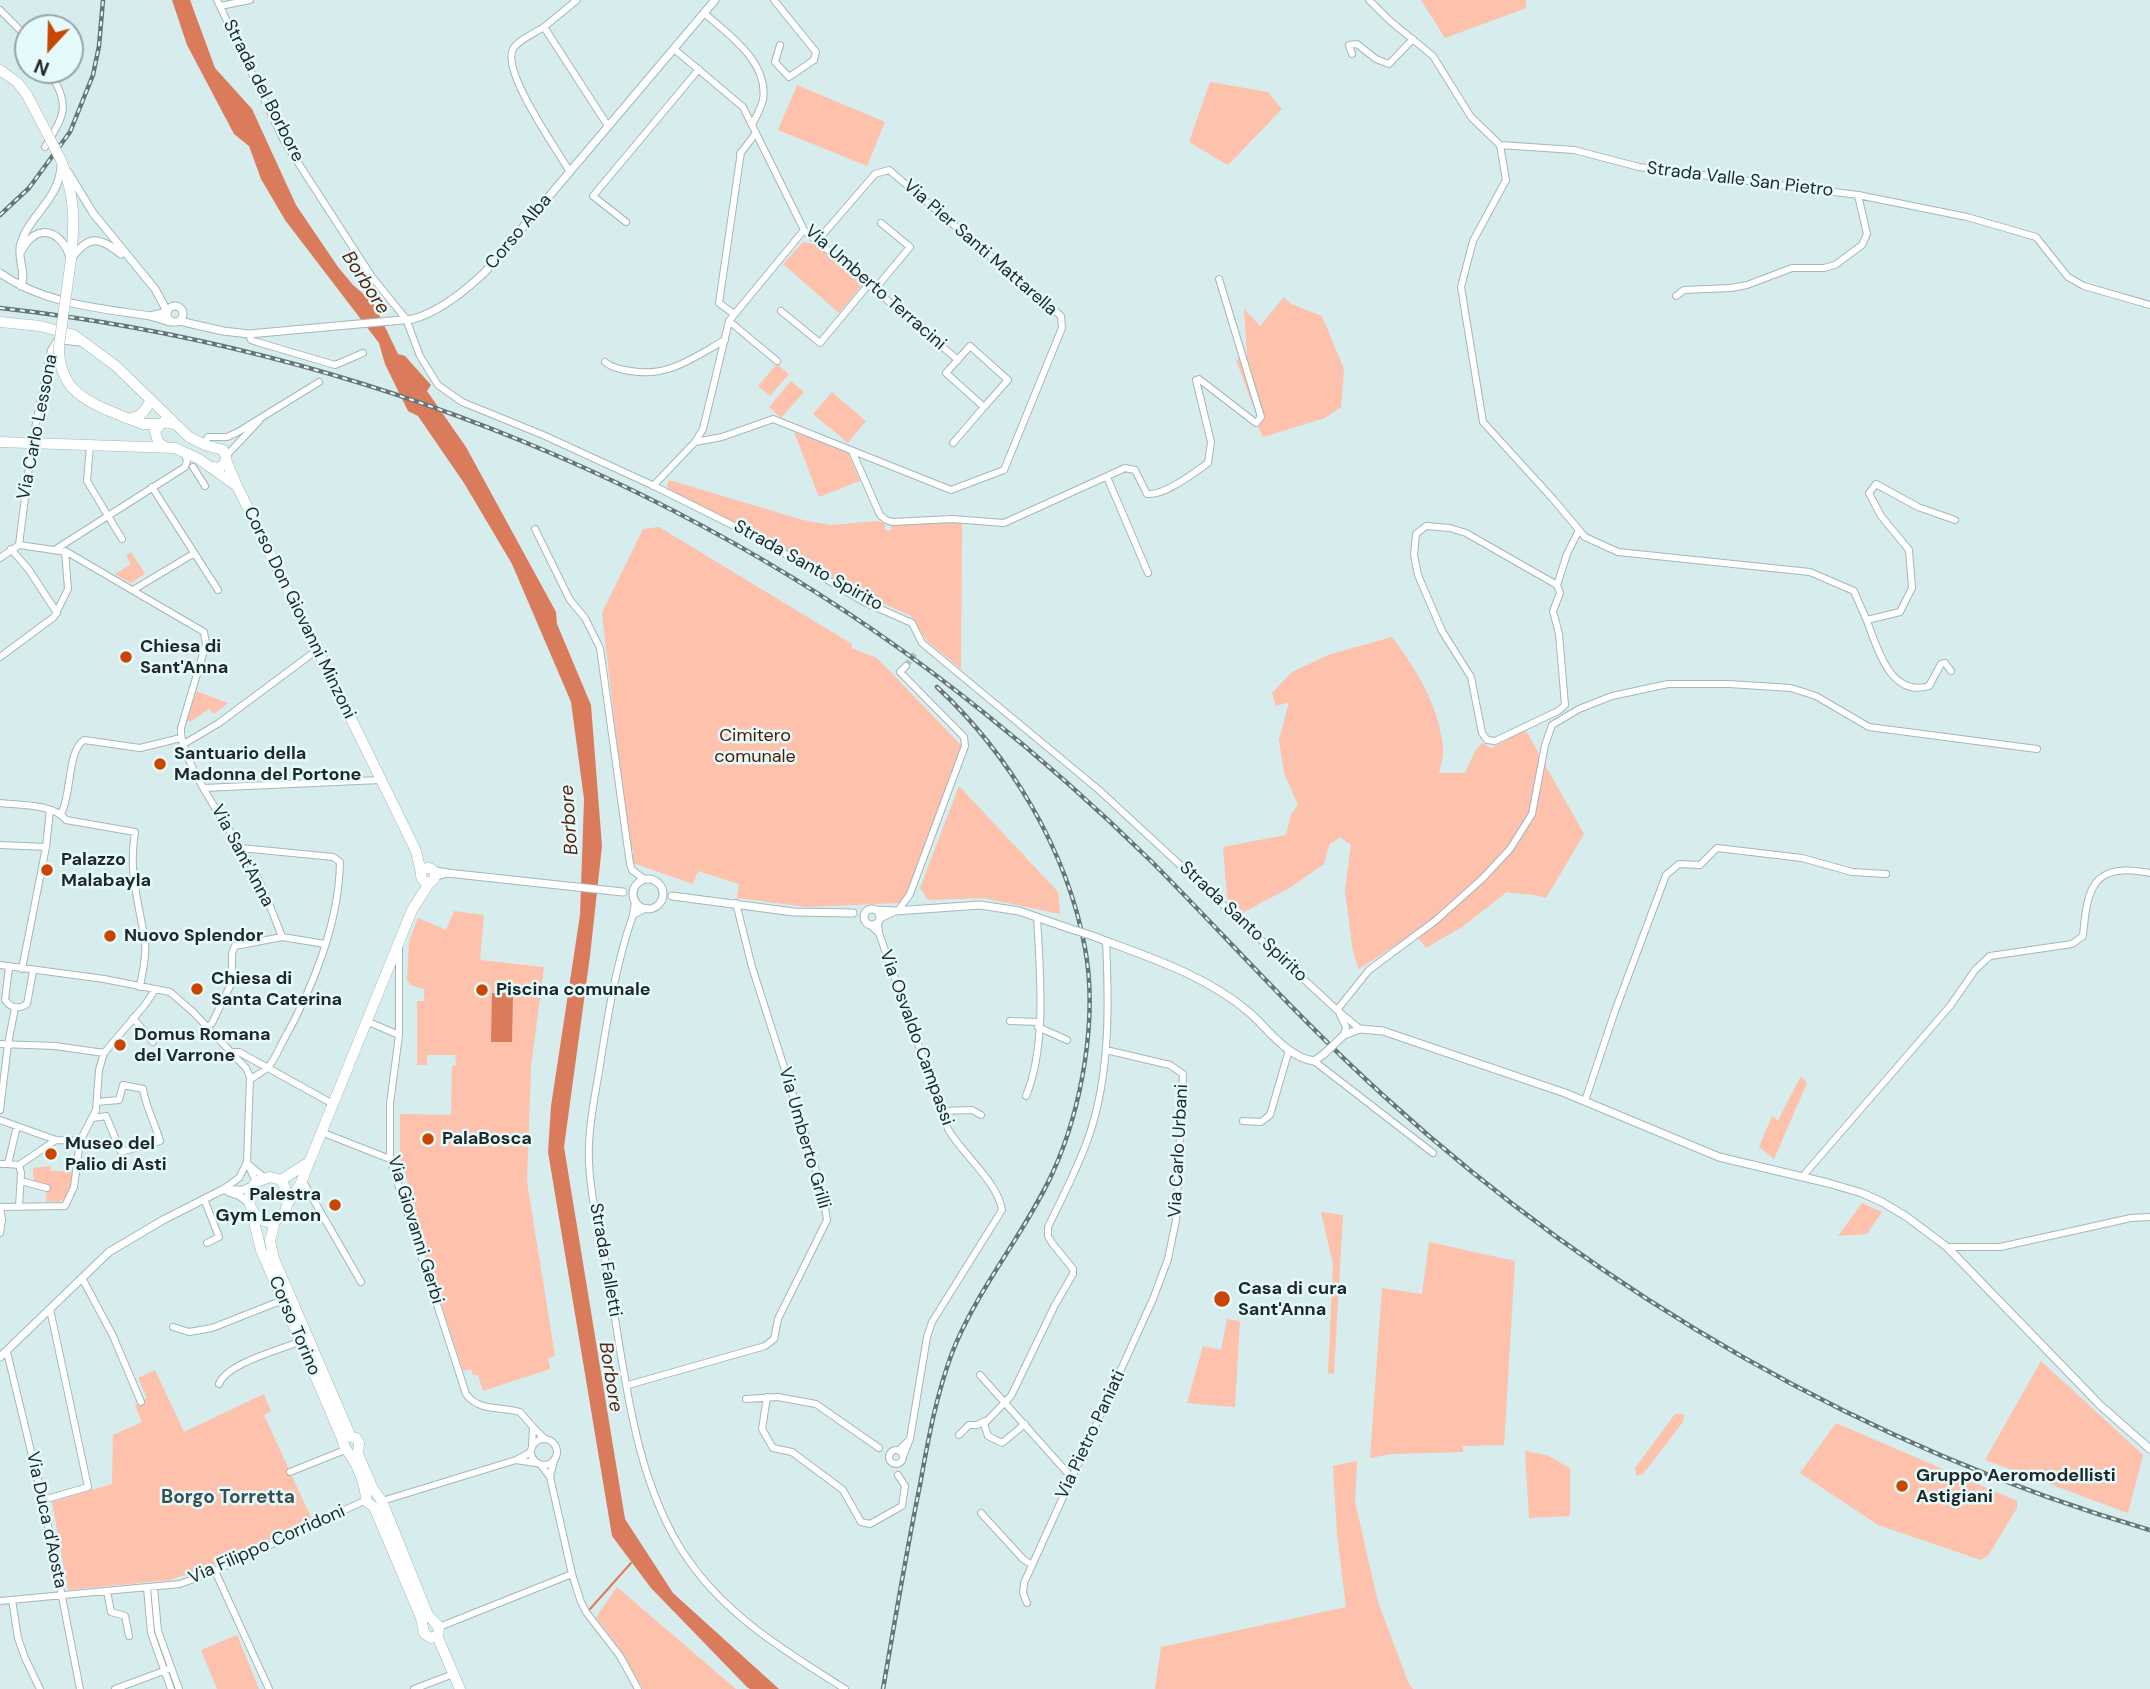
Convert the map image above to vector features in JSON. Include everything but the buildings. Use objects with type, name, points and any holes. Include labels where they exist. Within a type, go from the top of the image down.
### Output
[{"type":"main road","points":[[0,70],[17,82],[27,95],[61,160],[74,204],[75,227],[59,346],[63,373],[81,397],[128,419],[144,424],[167,421],[175,424]]},
{"type":"main road","points":[[0,322],[60,330],[86,343],[116,366],[189,437],[203,444],[216,442],[226,458],[219,467],[212,467]]},
{"type":"main road","points":[[128,419],[137,418],[151,400]]},
{"type":"main road","points":[[144,424],[165,447]]},
{"type":"main road","points":[[155,437],[155,431],[160,424]]},
{"type":"main road","name":"Corso Don Giovanni Minzoni","points":[[0,442],[165,447],[197,463],[212,467],[237,486]]},
{"type":"main road","name":"Corso Don Giovanni Minzoni","points":[[226,458],[237,486],[428,874],[309,1162],[298,1177],[288,1203]]},
{"type":"main road","points":[[281,1180],[287,1190],[288,1203],[275,1221],[261,1220],[251,1207],[249,1197],[258,1182],[298,1177]]},
{"type":"main road","name":"Corso Torino","points":[[251,1207],[261,1250],[346,1442]]},
{"type":"main road","name":"Corso Torino","points":[[275,1221],[270,1241],[274,1259],[351,1456],[429,1615],[460,1689]]},
{"type":"main road","name":"Corso Torino","points":[[346,1442],[358,1440],[358,1454],[373,1489],[374,1503]]},
{"type":"main road","name":"Corso Torino","points":[[436,1633],[453,1689]]},
{"type":"street","points":[[219,3],[250,0]]},
{"type":"street","points":[[570,172],[518,87],[510,55],[514,46],[544,27],[577,0]]},
{"type":"street","name":"Corso Alba","points":[[0,273],[21,286],[46,296],[78,304],[249,334],[419,317],[478,279],[715,0]]},
{"type":"street","points":[[774,0],[816,52],[816,56],[789,77],[775,62],[780,45]]},
{"type":"street","points":[[1369,0],[1433,56],[1471,117],[1500,145],[1506,180],[1473,241],[1461,287],[1483,422],[1585,537],[1618,552],[1810,572],[1854,591],[1882,660],[1898,680],[1922,688],[1929,686],[1941,664],[1945,663],[1951,671]]},
{"type":"street","name":"Strada del Borbore","points":[[219,3],[284,141],[372,277],[406,319]]},
{"type":"street","points":[[0,10],[14,24]]},
{"type":"street","points":[[704,13],[742,47],[760,70],[763,101],[752,125]]},
{"type":"street","points":[[544,27],[608,126]]},
{"type":"street","points":[[1352,54],[1349,45],[1357,44],[1376,59],[1389,64],[1413,40]]},
{"type":"street","name":"Via Umberto Terracini","points":[[674,48],[743,107],[804,230],[958,360]]},
{"type":"street","points":[[626,222],[593,196],[699,69]]},
{"type":"street","points":[[45,148],[65,107],[57,84]]},
{"type":"street","points":[[734,314],[719,303],[739,154],[756,133]]},
{"type":"street","name":"Strada Valle San Pietro","points":[[1500,145],[1574,150],[1652,170],[1857,195],[1968,217],[2036,237],[2068,277],[2084,286],[2150,305]]},
{"type":"street","points":[[21,286],[23,276],[19,253],[22,240],[60,181],[61,160]]},
{"type":"street","points":[[61,160],[93,213],[155,289],[167,311],[167,317],[175,322],[183,313]]},
{"type":"street","name":"Via Pier Santi Mattarella","points":[[695,442],[722,437],[773,419],[951,490],[1004,470],[1062,328],[1060,316],[889,170],[875,173],[818,240]]},
{"type":"street","points":[[1676,296],[1684,290],[1747,285],[1781,271],[1835,265],[1862,245],[1867,234],[1857,195]]},
{"type":"street","points":[[781,311],[820,343],[910,247],[881,223]]},
{"type":"street","points":[[653,486],[695,442],[708,414],[729,321],[804,230]]},
{"type":"street","points":[[19,253],[29,239],[43,232],[51,233],[64,242],[71,259],[85,243],[97,240],[109,244],[130,260]]},
{"type":"street","points":[[852,451],[880,515],[892,522],[952,519],[1004,523],[1131,468],[1147,494],[1153,495],[1184,480],[1208,463],[1211,442],[1197,379],[1256,423],[1261,417],[1219,279]]},
{"type":"street","name":"Corso Alba","points":[[155,289],[203,327]]},
{"type":"street","points":[[150,316],[176,306]]},
{"type":"street","name":"Strada Santo Spirito","points":[[406,319],[420,356],[438,385],[451,395],[653,486],[764,541],[862,601],[912,623],[922,643],[1099,790],[1337,1010],[1363,1029]]},
{"type":"street","points":[[729,321],[777,361]]},
{"type":"street","points":[[930,336],[935,330]]},
{"type":"street","name":"Corso Alba","points":[[249,334],[251,340],[335,365],[363,353]]},
{"type":"street","name":"Via Carlo Lessona","points":[[19,545],[32,443],[51,350],[57,340],[86,343]]},
{"type":"street","points":[[605,362],[622,370],[654,374],[674,368],[725,340]]},
{"type":"street","points":[[953,443],[1008,380],[970,346],[946,373],[984,407]]},
{"type":"street","points":[[216,442],[233,435],[319,382]]},
{"type":"street","points":[[226,458],[262,417]]},
{"type":"street","points":[[90,446],[87,481],[122,539]]},
{"type":"street","points":[[56,549],[185,467],[185,455]]},
{"type":"street","points":[[197,463],[205,485]]},
{"type":"street","points":[[1107,477],[1148,573]]},
{"type":"street","points":[[1867,620],[1900,612],[1912,587],[1909,550],[1881,516],[1868,493],[1876,484],[1918,507],[1955,520]]},
{"type":"street","points":[[152,487],[218,590]]},
{"type":"street","points":[[1426,526],[1459,530],[1557,585],[1560,593],[1553,611],[1559,634],[1564,707],[1505,736],[1492,741],[1485,739],[1471,677],[1442,631],[1418,575],[1414,555],[1415,538],[1419,530],[1426,526]]},
{"type":"street","points":[[535,529],[570,600],[584,618],[600,648],[630,864],[632,870],[644,880],[657,882],[662,895]]},
{"type":"street","points":[[1557,585],[1578,530]]},
{"type":"street","points":[[0,558],[19,545],[65,551],[198,628],[206,636],[181,728],[181,741]]},
{"type":"street","points":[[12,550],[29,570],[57,613]]},
{"type":"street","points":[[0,657],[38,631],[57,613],[68,589],[65,551]]},
{"type":"street","points":[[133,590],[193,554]]},
{"type":"street","points":[[916,652],[922,643]]},
{"type":"street","points":[[61,814],[66,805],[75,748],[84,740],[139,748],[181,741],[219,723],[317,650]]},
{"type":"street","points":[[853,913],[874,922],[896,911],[911,894],[965,746],[964,737],[900,672],[906,666]]},
{"type":"street","points":[[1337,1010],[1368,970],[1435,921],[1510,849],[1532,814],[1547,736],[1552,725],[1578,710],[1612,696],[1668,684],[1791,688],[1816,696],[1869,727],[2038,749]]},
{"type":"street","points":[[1565,702],[1573,704],[1578,710]]},
{"type":"street","name":"Via Sant'Anna","points":[[181,741],[191,768],[257,877],[282,937]]},
{"type":"street","points":[[204,788],[380,780]]},
{"type":"street","points":[[0,803],[50,810],[61,814],[66,820],[135,832],[132,852],[133,881],[145,945],[140,986]]},
{"type":"street","points":[[22,969],[46,847],[50,810]]},
{"type":"street","points":[[0,845],[46,847]]},
{"type":"street","points":[[241,848],[332,857],[340,862],[335,906],[325,944],[290,1029],[268,1067],[250,1080]]},
{"type":"street","points":[[1586,1101],[1615,1011],[1666,875],[1679,864],[1700,865],[1717,848],[1802,858],[1852,872],[1886,874]]},
{"type":"street","points":[[1802,1177],[1950,1006],[1975,970],[1990,956],[2072,944],[2082,936],[2089,892],[2097,881],[2120,871],[2150,873]]},
{"type":"street","points":[[428,874],[447,873],[622,892],[634,895],[646,908]]},
{"type":"street","points":[[634,895],[644,880]]},
{"type":"street","name":"Strada Falletti","points":[[634,895],[633,915],[610,1004],[589,1143],[589,1168],[638,1439],[653,1495],[669,1531],[689,1561],[726,1606],[752,1628],[845,1689]]},
{"type":"street","points":[[662,895],[813,914],[980,905],[1019,911],[1037,917],[1167,965],[1209,985],[1248,1012],[1289,1050],[1303,1059],[1314,1060],[1433,1153]]},
{"type":"street","points":[[633,915],[646,908],[655,907],[662,895]]},
{"type":"street","name":"Via Umberto Grilli","points":[[628,1385],[765,1346],[775,1339],[778,1319],[827,1220],[807,1139],[752,967],[736,903]]},
{"type":"street","points":[[871,910],[879,913],[874,922]]},
{"type":"street","points":[[871,910],[874,922]]},
{"type":"street","points":[[1026,1096],[1037,1059],[1040,983],[1037,917]]},
{"type":"street","name":"Via Osvaldo Campassi","points":[[874,922],[954,1140],[996,1191],[1002,1210],[932,1322],[926,1337],[910,1439],[896,1456]]},
{"type":"street","points":[[207,1028],[232,982],[232,953],[236,946],[282,937],[325,944]]},
{"type":"street","name":"Via Giovanni Gerbi","points":[[399,940],[399,1035],[390,1104],[390,1159],[466,1394],[480,1407],[520,1412],[545,1439]]},
{"type":"street","points":[[959,1435],[969,1425],[977,1425],[986,1420],[1011,1396],[1073,1274],[1073,1269],[1048,1236],[1048,1227],[1090,1132],[1098,1101],[1106,1050],[1106,941]]},
{"type":"street","points":[[0,965],[104,979],[170,992],[232,1052],[246,1068],[250,1080],[247,1162],[239,1178],[109,1252],[3,1354]]},
{"type":"street","points":[[9,967],[5,1000],[15,1008],[27,1004],[33,971]]},
{"type":"street","points":[[100,1102],[119,1100],[123,1085],[143,1089],[146,1106],[160,1141],[121,1152],[100,1102],[99,1070],[104,1053],[155,990]]},
{"type":"street","points":[[0,1109],[4,1044],[15,1008]]},
{"type":"street","name":"Strada Santo Spirito","points":[[1337,1010],[1346,1027],[1345,1035]]},
{"type":"street","points":[[133,1018],[153,1042]]},
{"type":"street","points":[[366,1021],[399,1035]]},
{"type":"street","points":[[1010,1021],[1039,1025],[1067,1040]]},
{"type":"street","points":[[1314,1060],[1345,1035],[1363,1029],[1383,1031],[1586,1101],[1719,1157],[1862,1193],[1882,1202],[1947,1247],[2101,1406],[2150,1449]]},
{"type":"street","points":[[4,1044],[55,1046],[104,1053]]},
{"type":"street","name":"Via Carlo Urbani","points":[[1106,1050],[1170,1065],[1182,1074],[1176,1220],[1168,1259],[1150,1305]]},
{"type":"street","points":[[1243,1121],[1261,1122],[1270,1115],[1289,1050]]},
{"type":"street","points":[[232,1052],[239,1052],[333,1104]]},
{"type":"street","points":[[0,1233],[0,1207],[65,1206],[74,1187],[80,1142],[100,1102]]},
{"type":"street","points":[[942,1111],[972,1110],[981,1115]]},
{"type":"street","points":[[93,1118],[106,1116]]},
{"type":"street","points":[[0,1120],[56,1140],[80,1142]]},
{"type":"street","points":[[17,1126],[4,1164],[19,1165],[56,1140]]},
{"type":"street","points":[[321,1132],[390,1159]]},
{"type":"street","points":[[222,1190],[243,1190],[258,1182],[247,1162]]},
{"type":"street","points":[[19,1165],[19,1207]]},
{"type":"street","points":[[298,1177],[361,1282]]},
{"type":"street","points":[[21,1181],[47,1188]]},
{"type":"street","points":[[222,1190],[240,1196],[251,1207]]},
{"type":"street","points":[[204,1199],[219,1237],[207,1243]]},
{"type":"street","points":[[1947,1247],[2000,1247],[2131,1218],[2150,1217]]},
{"type":"street","points":[[82,1278],[113,1336],[141,1402]]},
{"type":"street","points":[[173,1327],[189,1332],[212,1328],[283,1300]]},
{"type":"street","name":"Via Pietro Paniati","points":[[1027,1603],[1023,1593],[1024,1583],[1150,1305]]},
{"type":"street","points":[[43,1500],[88,1488],[50,1309]]},
{"type":"street","points":[[219,1384],[221,1378],[257,1356],[268,1355],[300,1341]]},
{"type":"street","name":"Via Duca d'Aosta","points":[[3,1354],[43,1500],[80,1689]]},
{"type":"street","points":[[980,1375],[1072,1478]]},
{"type":"street","points":[[746,1399],[767,1397],[778,1396],[816,1404],[879,1448],[896,1456],[898,1475],[905,1486],[902,1506],[870,1524],[860,1522],[843,1490],[792,1452],[772,1448],[762,1429],[767,1397]]},
{"type":"street","points":[[986,1420],[988,1436],[1002,1443],[1025,1424]]},
{"type":"street","points":[[533,1427],[531,1450],[538,1464],[550,1477]]},
{"type":"street","points":[[374,1503],[516,1460],[531,1450],[535,1442],[545,1439],[552,1442],[556,1449],[550,1477],[572,1574],[586,1612],[620,1656],[638,1689]]},
{"type":"street","points":[[290,1472],[346,1442]]},
{"type":"street","points":[[516,1460],[548,1464],[554,1460]]},
{"type":"street","name":"Via Filippo Corridoni","points":[[0,1601],[180,1584],[374,1503]]},
{"type":"street","points":[[981,1513],[1023,1559],[1032,1565]]},
{"type":"street","points":[[215,1571],[269,1689]]},
{"type":"street","points":[[436,1633],[572,1574]]},
{"type":"street","points":[[151,1588],[151,1633],[179,1689]]},
{"type":"street","points":[[107,1591],[111,1612],[125,1616],[129,1636]]},
{"type":"street","points":[[12,1600],[25,1658],[40,1689]]},
{"type":"street","points":[[115,1689],[168,1669]]},
{"type":"street","points":[[168,1669],[171,1689]]},
{"type":"street","points":[[414,1689],[448,1676]]},
{"type":"green space","points":[[1421,0],[1526,0],[1526,8],[1445,38]]},
{"type":"green space","points":[[1210,82],[1268,92],[1282,109],[1228,165],[1189,142]]},
{"type":"green space","points":[[797,85],[885,122],[867,166],[778,130]]},
{"type":"green space","points":[[803,242],[815,244],[862,285],[839,313],[783,264]]},
{"type":"green space","points":[[1284,297],[1291,304],[1322,316],[1344,369],[1341,407],[1325,418],[1263,437],[1236,360],[1247,356],[1244,309],[1260,326]]},
{"type":"green space","points":[[777,364],[789,374],[770,396],[758,386]]},
{"type":"green space","points":[[791,381],[804,392],[781,418],[769,407]]},
{"type":"green space","points":[[832,392],[866,421],[848,443],[813,414]]},
{"type":"green space","points":[[794,432],[848,452],[860,481],[819,497]]},
{"type":"green space","points":[[669,480],[803,520],[831,525],[876,521],[885,523],[885,530],[891,530],[892,525],[962,522],[961,669],[927,641],[911,616],[853,590],[757,534],[670,491],[667,486]]},
{"type":"green space","name":"Cimitero comunale","points":[[659,527],[852,644],[851,648],[877,658],[961,745],[908,893],[899,903],[807,907],[737,898],[739,884],[698,871],[693,884],[630,862],[634,851],[629,849],[602,613],[643,529]]},
{"type":"green space","points":[[131,552],[145,574],[131,583],[115,574],[131,564],[126,556]]},
{"type":"green space","points":[[1392,637],[1431,701],[1443,749],[1439,773],[1465,773],[1475,751],[1482,743],[1491,748],[1525,729],[1584,834],[1546,898],[1507,892],[1462,927],[1426,948],[1414,933],[1359,969],[1353,952],[1345,890],[1351,845],[1340,837],[1329,845],[1324,864],[1291,887],[1244,912],[1227,898],[1223,847],[1286,835],[1291,814],[1298,805],[1284,773],[1279,740],[1289,702],[1276,706],[1272,693],[1292,672],[1328,655]]},
{"type":"green space","points":[[196,691],[228,703],[214,714],[209,709],[190,722],[187,720]]},
{"type":"green space","points":[[959,786],[1058,892],[1060,914],[984,898],[928,900],[920,888]]},
{"type":"green space","points":[[454,911],[484,915],[480,960],[544,967],[531,1067],[527,1182],[555,1356],[548,1358],[550,1369],[483,1391],[478,1375],[473,1375],[471,1369],[463,1371],[409,1204],[414,1202],[400,1158],[400,1114],[451,1115],[452,1066],[456,1065],[455,1055],[427,1055],[427,1065],[417,1065],[417,1001],[424,1001],[424,989],[411,985],[407,980],[409,941],[418,918],[446,930]]},
{"type":"green space","points":[[1801,1076],[1807,1083],[1774,1159],[1759,1147],[1772,1116],[1778,1120]]},
{"type":"green space","points":[[50,1166],[51,1171],[76,1171],[69,1195],[59,1202],[46,1201],[47,1188],[34,1183],[33,1168]]},
{"type":"green space","points":[[1862,1203],[1882,1212],[1867,1234],[1838,1236]]},
{"type":"green space","points":[[1321,1212],[1343,1215],[1334,1374],[1328,1373],[1333,1264]]},
{"type":"green space","points":[[1429,1242],[1515,1261],[1504,1445],[1463,1446],[1463,1452],[1391,1454],[1370,1458],[1382,1288],[1422,1294]]},
{"type":"green space","points":[[1227,1319],[1240,1321],[1235,1407],[1187,1403],[1203,1346],[1221,1350]]},
{"type":"green space","points":[[2041,1361],[2143,1455],[2128,1513],[1985,1460]]},
{"type":"green space","points":[[155,1370],[184,1432],[264,1394],[271,1411],[264,1415],[312,1520],[216,1564],[170,1580],[68,1590],[52,1502],[112,1484],[113,1435],[142,1422],[135,1405],[147,1398],[138,1378]]},
{"type":"green space","points":[[1675,1414],[1684,1414],[1683,1422],[1643,1474],[1636,1476],[1635,1468]]},
{"type":"green space","name":"Gruppo Aeromodellisti Astigiani","points":[[1836,1423],[2017,1501],[2017,1508],[1988,1556],[1981,1560],[1878,1525],[1800,1473]]},
{"type":"green space","points":[[1525,1451],[1546,1455],[1570,1468],[1570,1516],[1529,1518]]},
{"type":"green space","points":[[1357,1461],[1355,1502],[1378,1602],[1413,1689],[1155,1689],[1161,1647],[1346,1607],[1337,1535],[1333,1466]]},
{"type":"green space","points":[[617,1587],[736,1689],[643,1689],[622,1652],[596,1617]]},
{"type":"green space","points":[[237,1635],[259,1689],[217,1689],[201,1650]]},
{"type":"shaded area","points":[[172,0],[190,0],[215,68],[252,109],[296,205],[338,267],[353,285],[373,302],[398,354],[405,356],[431,385],[427,391],[466,447],[556,612],[557,624],[591,705],[602,846],[564,1147],[625,1519],[673,1593],[779,1689],[747,1687],[651,1588],[612,1536],[548,1152],[551,1106],[580,915],[584,799],[571,702],[512,564],[464,483],[418,416],[408,411],[385,364],[379,343],[285,220],[261,179],[249,146],[234,134],[187,45]]},
{"type":"shaded area","points":[[492,993],[513,993],[512,1042],[491,1042]]},
{"type":"waterway","points":[[590,1609],[631,1563]]},
{"type":"tunnel","points":[[906,666],[916,652]]},
{"type":"railway","points":[[0,215],[29,188],[70,132],[93,75],[99,46],[103,0]]},
{"type":"railway","points":[[0,308],[133,328],[264,356],[394,394],[520,440],[643,495],[761,559],[875,631],[1027,748],[1153,863],[1296,1011],[1385,1097],[1469,1169],[1556,1237],[1648,1299],[1743,1357],[1841,1409],[1942,1456],[2045,1496],[2150,1530]]},
{"type":"railway","points":[[883,1689],[926,1451],[946,1369],[962,1329],[1041,1195],[1063,1147],[1085,1062],[1090,1004],[1085,948],[1076,911],[1050,840],[1011,774],[964,714],[937,687]]},
{"type":"place","name":"Chiesa di Sant'Anna","points":[[126,657]]},
{"type":"place","name":"Santuario della Madonna del Portone","points":[[160,764]]},
{"type":"place","name":"Palazzo Malabayla","points":[[47,870]]},
{"type":"place","name":"Nuovo Splendor","points":[[110,936]]},
{"type":"place","name":"Chiesa di Santa Caterina","points":[[197,989]]},
{"type":"place","name":"Piscina comunale","points":[[482,990]]},
{"type":"place","name":"Domus Romana del Varrone","points":[[120,1045]]},
{"type":"place","name":"PalaBosca","points":[[428,1139]]},
{"type":"place","name":"Museo del Palio di Asti","points":[[51,1154]]},
{"type":"place","name":"Palestra Gym Lemon","points":[[335,1205]]},
{"type":"place","name":"Casa di cura Sant'Anna","points":[[1222,1299]]},
{"type":"place","name":"Gruppo Aeromodellisti Astigiani","points":[[1902,1486]]},
{"type":"district","name":"Borgo Torretta","points":[[228,1498]]},
{"type":"water label","name":"Borbore","points":[[365,283]]},
{"type":"water label","name":"Borbore","points":[[570,820]]},
{"type":"water label","name":"Borbore","points":[[610,1377]]}]
